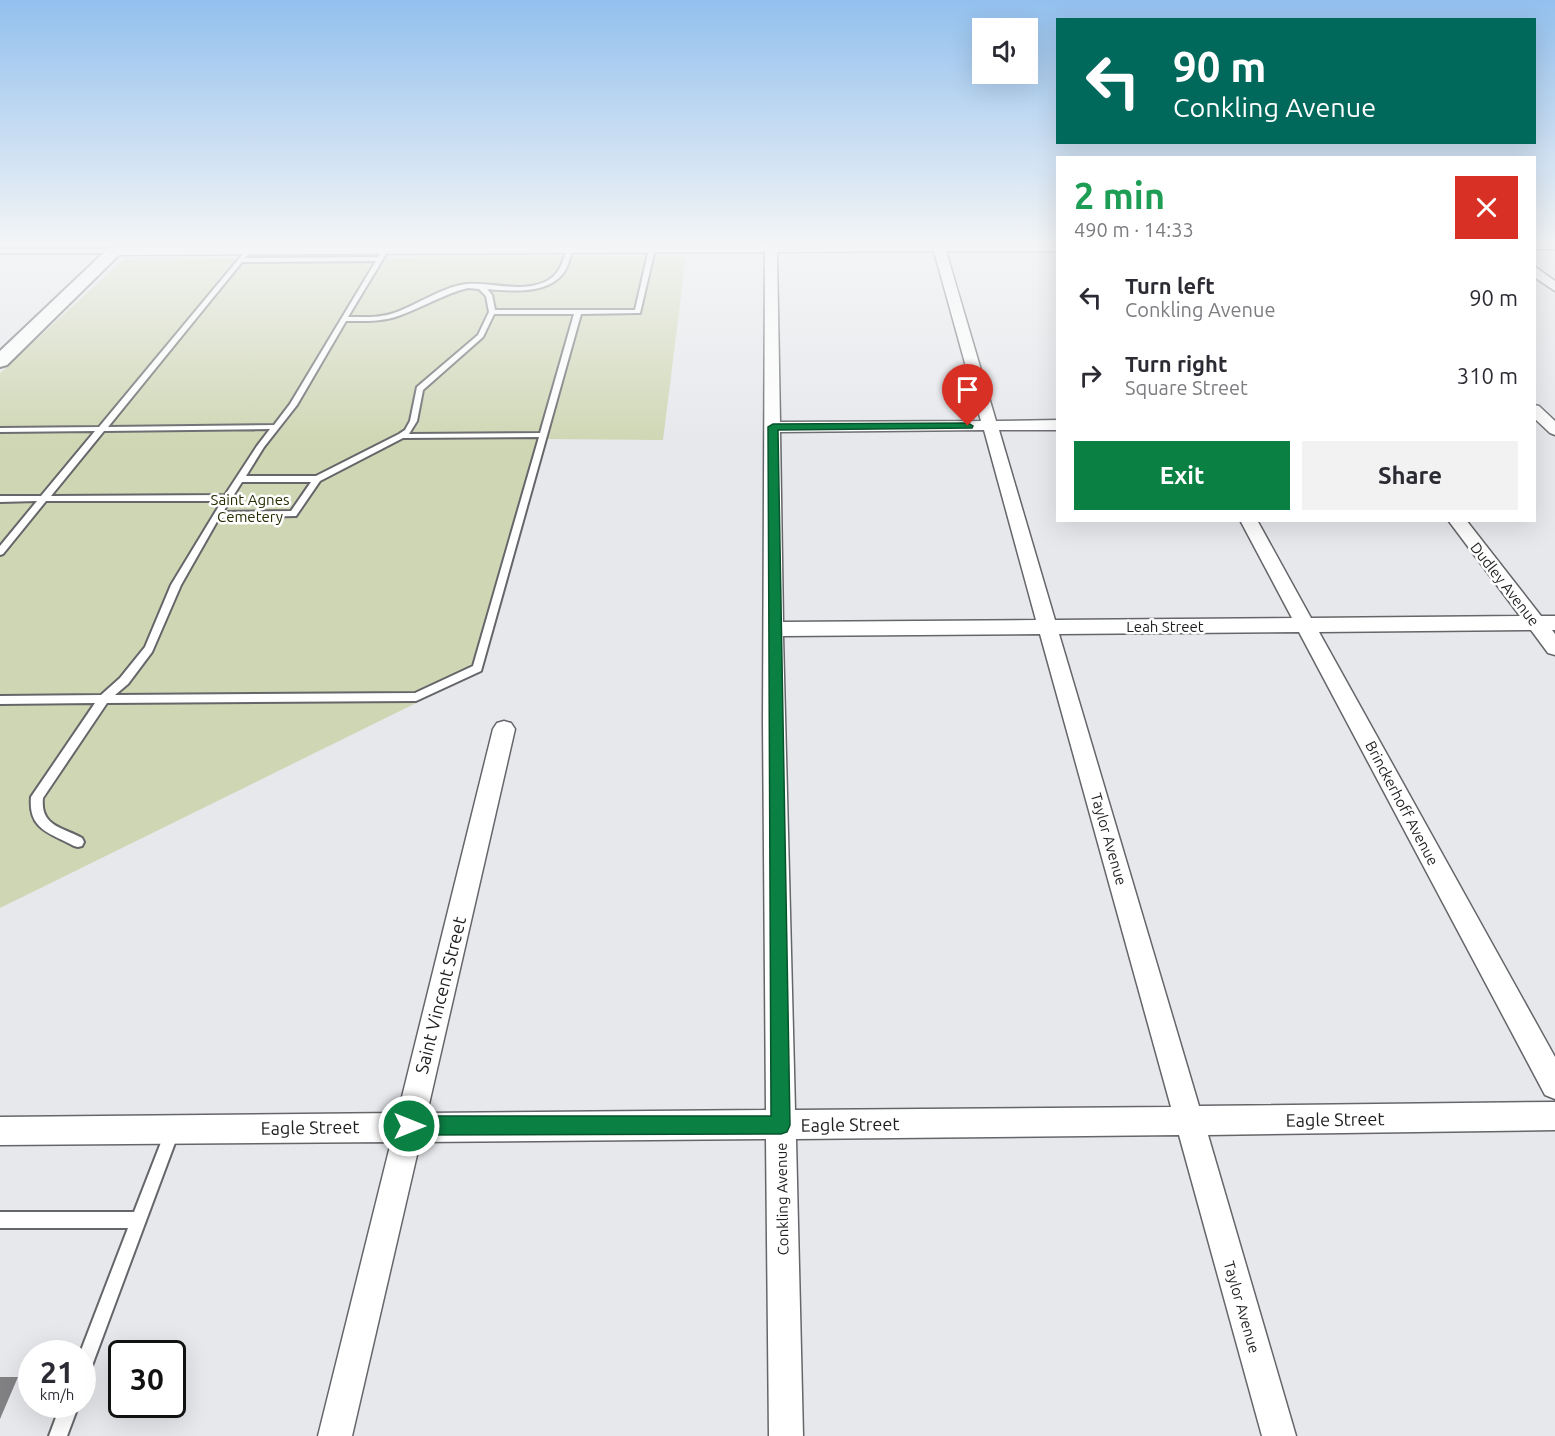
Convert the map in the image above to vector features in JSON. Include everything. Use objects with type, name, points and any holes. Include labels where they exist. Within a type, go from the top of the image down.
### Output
[{"type":"street","points":[[0,361],[53,310]]},
{"type":"street","name":"Conkling Avenue","points":[[772,310],[774,629],[786,1436]]},
{"type":"street","name":"Taylor Avenue","points":[[958,310],[1279,1436]]},
{"type":"street","points":[[1536,411],[1548,425]]},
{"type":"street","points":[[773,427],[1056,425]]},
{"type":"street","name":"Brinckerhoff Avenue","points":[[1249,522],[1555,1085]]},
{"type":"street","name":"Dudley Avenue","points":[[1458,522],[1545,623],[1555,648]]},
{"type":"street","name":"Leah Street","points":[[774,629],[1545,623]]},
{"type":"street","name":"Saint Vincent Street","points":[[335,1436],[504,729]]},
{"type":"street","name":"Eagle Street","points":[[0,1131],[1555,1116]]},
{"type":"lane","points":[[0,552],[199,310]]},
{"type":"lane","points":[[78,842],[42,825],[34,809],[37,796],[104,699],[124,681],[149,649],[176,585],[217,515],[274,428],[292,405],[349,310]]},
{"type":"lane","points":[[344,319],[393,316],[410,310]]},
{"type":"lane","points":[[240,479],[317,479],[410,431],[415,421],[420,389],[482,336],[492,312],[638,312],[638,310]]},
{"type":"lane","points":[[0,700],[416,697],[477,668],[578,312]]},
{"type":"lane","points":[[0,430],[274,428]]},
{"type":"lane","points":[[402,436],[543,435]]},
{"type":"lane","points":[[217,515],[293,514],[317,479]]},
{"type":"lane","points":[[0,499],[228,498]]},
{"type":"lane","points":[[94,1340],[173,1129]]},
{"type":"lane","points":[[0,1220],[139,1220]]},
{"type":"lane","points":[[58,1436],[65,1418]]},
{"type":"green space","name":"Saint Agnes Cemetery","points":[[68,310],[679,310],[663,440],[545,439],[473,675],[0,908],[0,373]]},
{"type":"route","points":[[409,1126],[781,1125],[774,723],[773,427],[968,426]]}]
